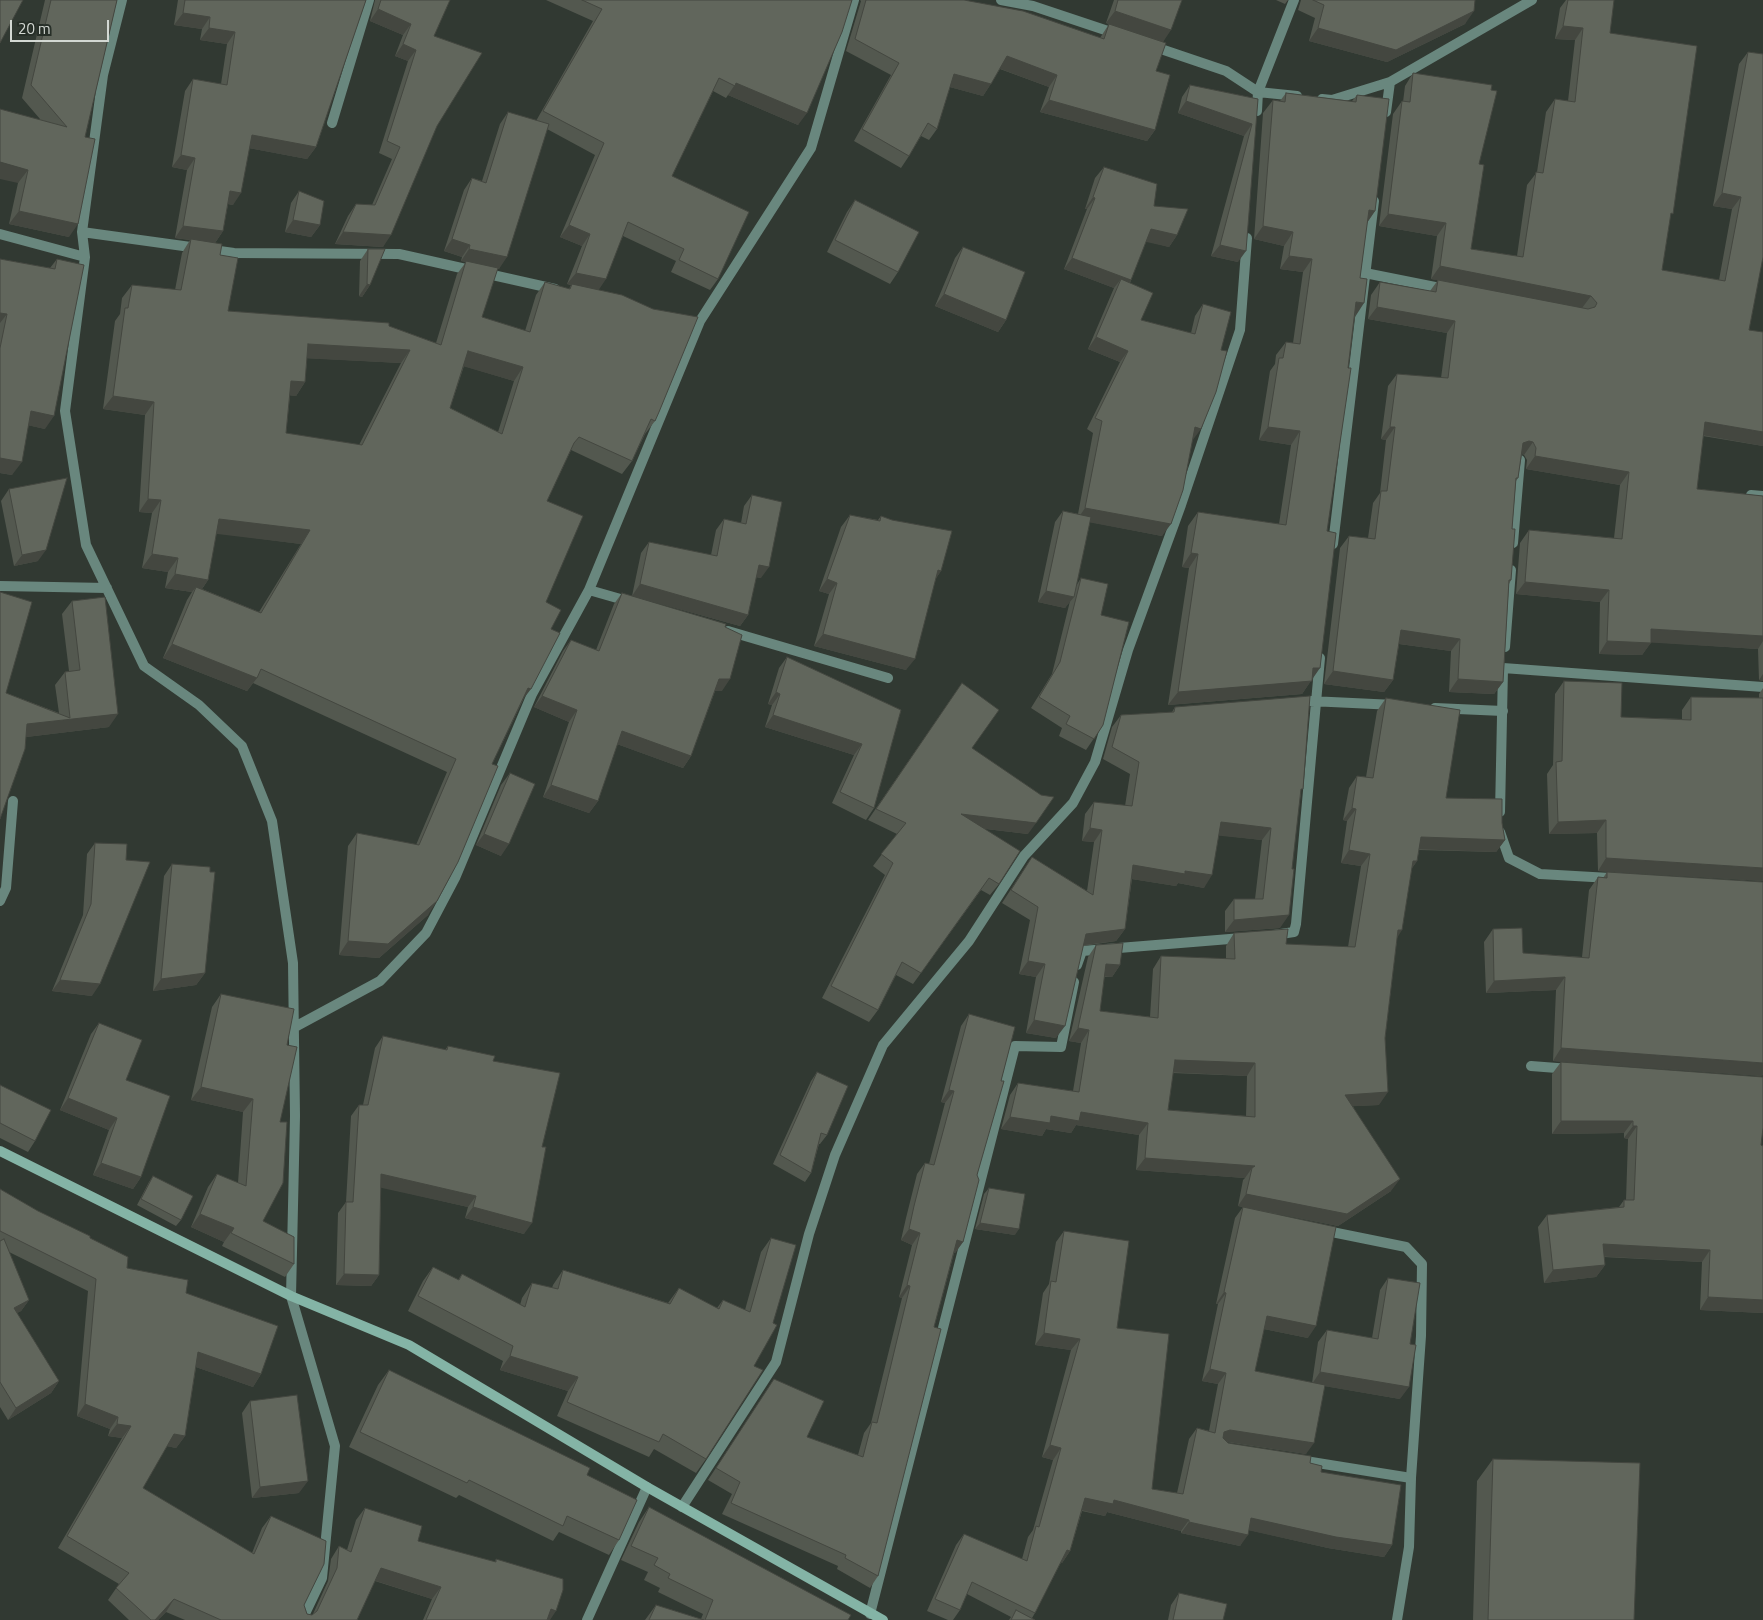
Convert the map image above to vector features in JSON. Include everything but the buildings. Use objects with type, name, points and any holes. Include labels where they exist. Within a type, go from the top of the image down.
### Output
[{"type":"street","points":[[122,0],[104,75],[82,232],[84,257],[64,411],[86,544],[144,666],[199,705],[242,746],[272,821],[293,963],[295,1116],[291,1296],[336,1446],[322,1578],[302,1620]]},
{"type":"street","points":[[332,123],[369,0]]},
{"type":"street","points":[[293,1028],[380,981],[426,933],[455,878],[532,694],[589,590],[695,320],[811,148],[854,0]]},
{"type":"street","points":[[1001,0],[1033,6],[1124,37]]},
{"type":"street","points":[[1256,122],[1258,92],[1294,0]]},
{"type":"street","points":[[1143,43],[1226,71],[1258,92],[1332,100],[1390,82],[1532,0]]},
{"type":"street","points":[[1385,120],[1390,82]]},
{"type":"street","points":[[1332,551],[1376,187]]},
{"type":"street","points":[[682,1507],[776,1362],[820,1199],[835,1155],[883,1045],[969,941],[1024,856],[1073,803],[1095,762],[1114,716],[1128,650],[1181,505],[1240,330],[1248,231]]},
{"type":"street","points":[[82,232],[234,253],[399,254],[564,291]]},
{"type":"street","points":[[0,234],[84,257]]},
{"type":"street","points":[[1365,274],[1459,292]]},
{"type":"street","points":[[1520,460],[1503,668],[1500,836],[1509,858],[1540,874],[1618,878]]},
{"type":"street","points":[[1751,495],[1763,496]]},
{"type":"street","points":[[0,586],[107,588]]},
{"type":"street","points":[[589,590],[645,606]]},
{"type":"street","points":[[720,628],[888,678]]},
{"type":"street","points":[[870,1614],[1015,1046],[1061,1047],[1082,952],[1294,932],[1321,651]]},
{"type":"street","points":[[1503,668],[1763,688]]},
{"type":"street","points":[[1295,702],[1315,700],[1404,706]]},
{"type":"street","points":[[1424,707],[1503,711]]},
{"type":"street","points":[[0,901],[6,888],[13,802]]},
{"type":"street","points":[[1531,1066],[1579,1070]]},
{"type":"street","points":[[0,1152],[291,1296],[409,1346],[647,1487],[882,1620]]},
{"type":"street","points":[[1314,1228],[1406,1247],[1422,1264],[1421,1336],[1411,1478],[1409,1547],[1398,1620]]},
{"type":"street","points":[[1288,1458],[1411,1478]]},
{"type":"street","points":[[587,1620],[647,1487]]}]
